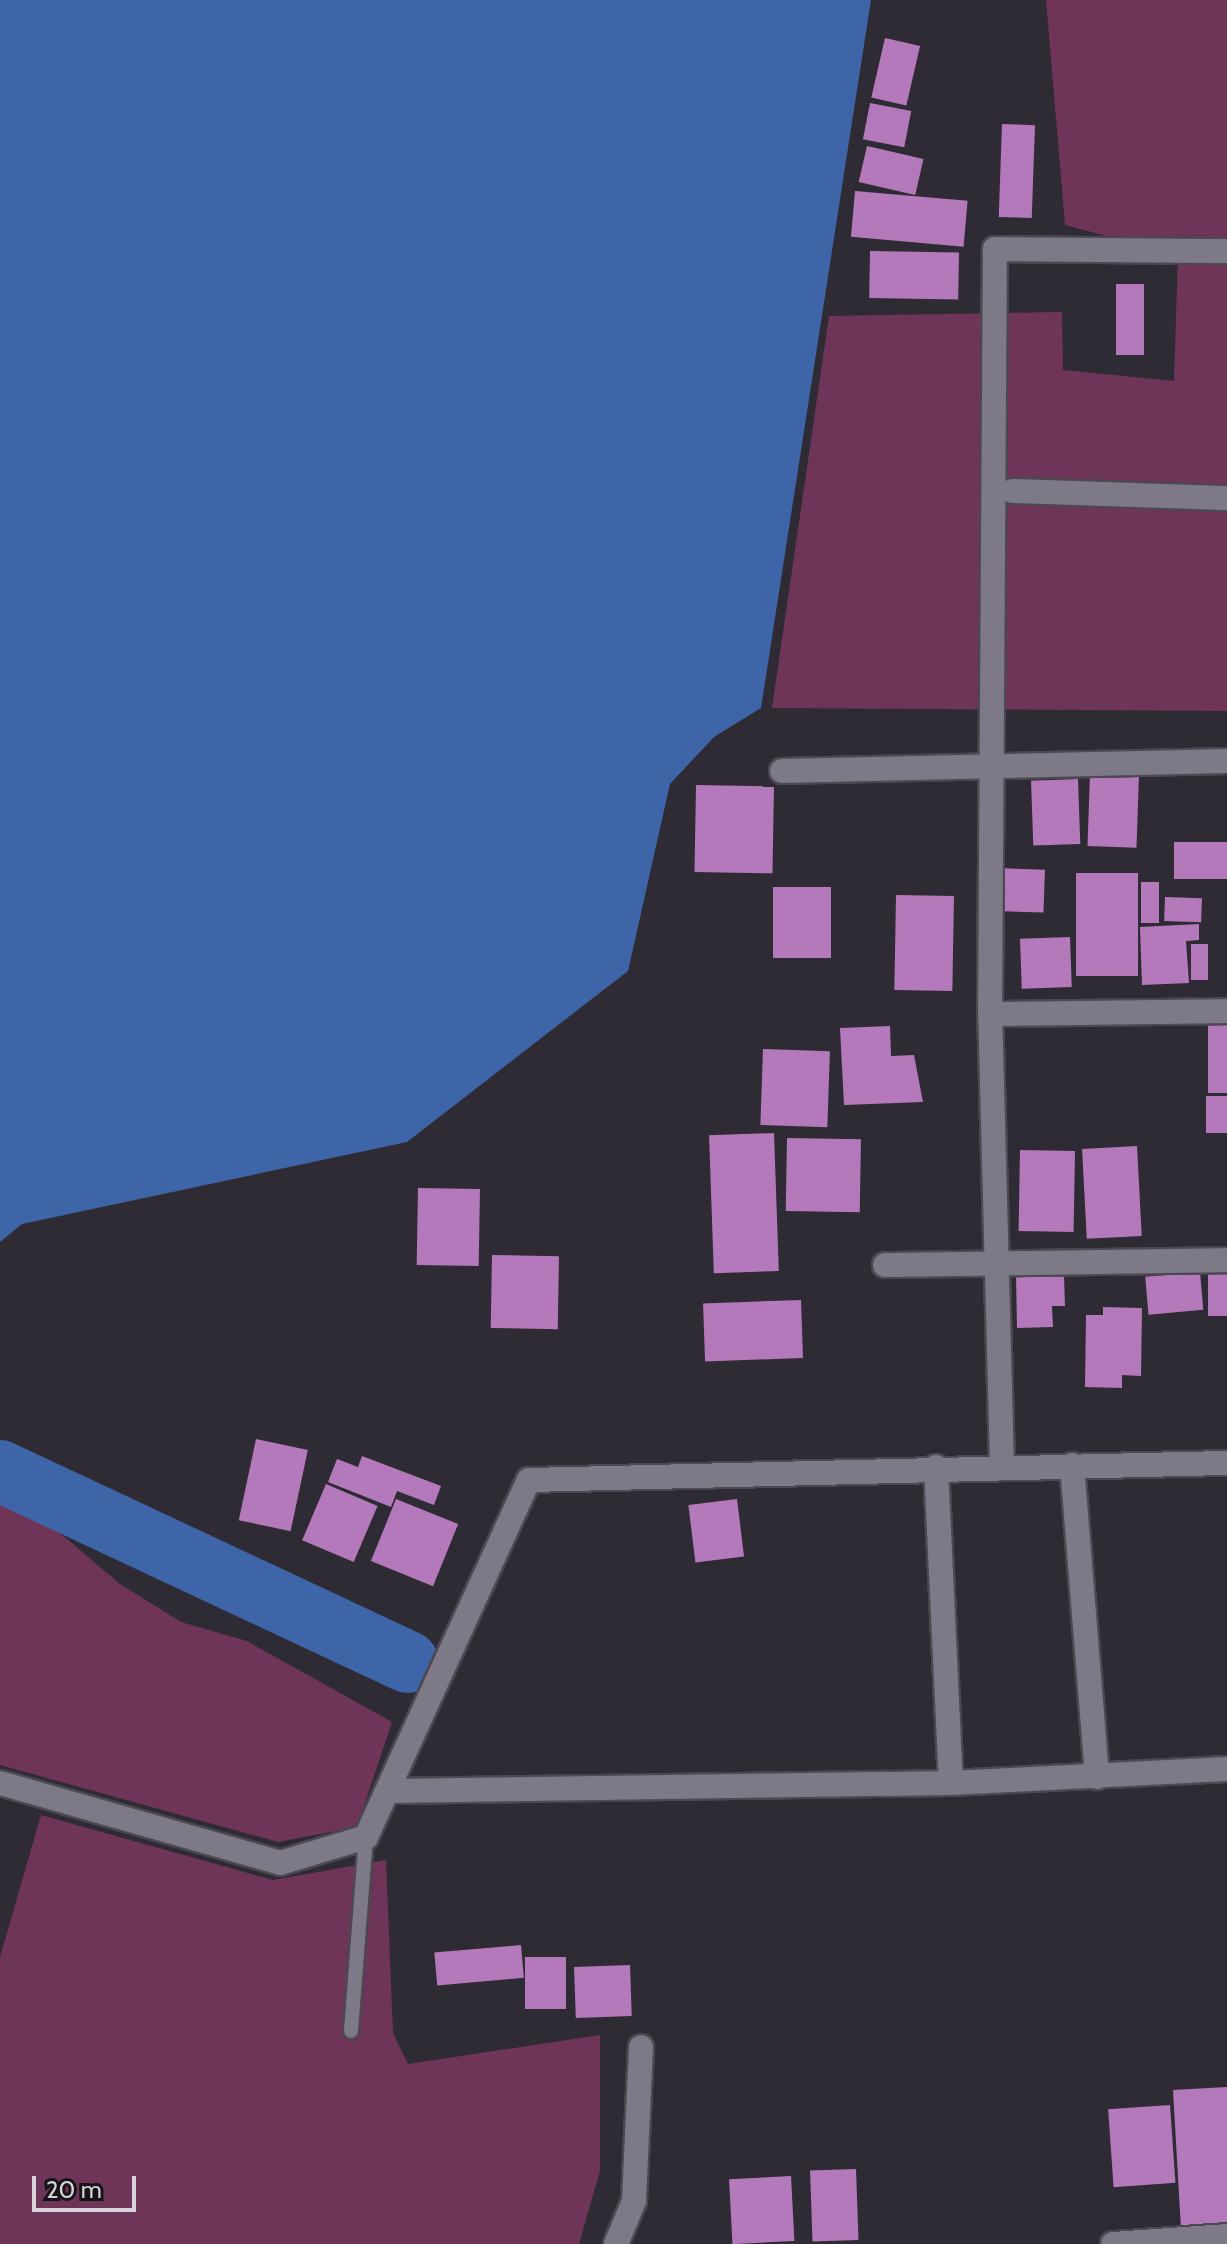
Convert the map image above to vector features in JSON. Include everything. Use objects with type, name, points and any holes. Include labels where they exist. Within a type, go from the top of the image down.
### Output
[{"type":"street","points":[[1002,1465],[990,1014],[995,249],[1227,251]]},
{"type":"street","points":[[1012,491],[1227,498]]},
{"type":"street","points":[[782,771],[1227,761]]},
{"type":"street","points":[[990,1014],[1227,1011]]},
{"type":"street","points":[[885,1265],[1227,1260]]},
{"type":"street","points":[[0,1783],[280,1863],[366,1837],[391,1791],[529,1480],[1002,1465],[1227,1463]]},
{"type":"street","points":[[1072,1465],[1097,1777]]},
{"type":"street","points":[[936,1467],[951,1783]]},
{"type":"street","points":[[391,1791],[951,1783],[1227,1769]]},
{"type":"street","points":[[616,2244],[634,2201],[641,2047]]},
{"type":"street","points":[[1113,2244],[1227,2236]]},
{"type":"lane","points":[[351,2031],[366,1837]]},
{"type":"shaded area","points":[[1046,0],[1227,0],[1227,711],[772,708],[829,316],[1062,312],[1063,370],[1174,381],[1178,255],[1065,225]]},
{"type":"shaded area","points":[[0,1494],[21,1500],[120,1584],[181,1622],[247,1641],[392,1722],[357,1827],[278,1842],[0,1765]]},
{"type":"shaded area","points":[[41,1815],[273,1880],[386,1860],[393,2033],[408,2064],[600,2035],[600,2171],[579,2244],[0,2244],[0,1957]]},
{"type":"water","points":[[0,0],[871,0],[761,708],[714,737],[670,784],[628,971],[407,1142],[22,1224],[0,1242]]},
{"type":"building","points":[[885,38],[920,46],[906,106],[871,97]]},
{"type":"building","points":[[870,103],[911,111],[904,147],[863,139]]},
{"type":"building","points":[[1002,124],[1035,125],[1032,218],[999,217]]},
{"type":"building","points":[[867,146],[924,159],[915,195],[859,182]]},
{"type":"building","points":[[855,191],[968,201],[964,247],[851,237]]},
{"type":"building","points":[[870,251],[959,253],[958,300],[869,298]]},
{"type":"building","points":[[1116,284],[1144,284],[1144,355],[1116,355]]},
{"type":"building","points":[[1090,774],[1139,776],[1136,848],[1087,846]]},
{"type":"building","points":[[1078,779],[1080,844],[1033,846],[1031,781]]},
{"type":"building","points":[[696,785],[774,786],[772,873],[694,872]]},
{"type":"building","points":[[1174,842],[1227,842],[1227,879],[1174,879]]},
{"type":"building","points":[[998,868],[1045,870],[1043,913],[996,911]]},
{"type":"building","points":[[1076,873],[1138,873],[1138,976],[1076,976]]},
{"type":"building","points":[[1141,882],[1159,882],[1159,923],[1141,923]]},
{"type":"building","points":[[773,887],[831,887],[831,958],[773,958]]},
{"type":"building","points":[[896,895],[954,896],[952,991],[894,990]]},
{"type":"building","points":[[1165,897],[1202,898],[1201,922],[1164,921]]},
{"type":"building","points":[[1199,924],[1199,940],[1186,941],[1189,983],[1142,985],[1140,927]]},
{"type":"building","points":[[1070,937],[1072,987],[1022,989],[1020,939]]},
{"type":"building","points":[[1191,944],[1208,944],[1208,980],[1191,980]]},
{"type":"building","points":[[1208,1021],[1227,1021],[1227,1093],[1208,1093]]},
{"type":"building","points":[[890,1026],[891,1056],[914,1055],[923,1102],[844,1105],[840,1028]]},
{"type":"building","points":[[763,1049],[830,1051],[827,1127],[760,1125]]},
{"type":"building","points":[[1206,1096],[1227,1096],[1227,1133],[1206,1133]]},
{"type":"building","points":[[774,1133],[779,1271],[714,1273],[709,1135]]},
{"type":"building","points":[[787,1138],[861,1139],[860,1212],[786,1211]]},
{"type":"building","points":[[1137,1146],[1142,1236],[1087,1239],[1082,1149]]},
{"type":"building","points":[[1020,1150],[1075,1151],[1074,1232],[1019,1231]]},
{"type":"building","points":[[418,1188],[480,1189],[479,1266],[417,1265]]},
{"type":"building","points":[[492,1255],[559,1256],[558,1329],[491,1328]]},
{"type":"building","points":[[1200,1272],[1203,1310],[1149,1315],[1145,1277]]},
{"type":"building","points":[[1208,1273],[1227,1273],[1227,1316],[1208,1316]]},
{"type":"building","points":[[1016,1275],[1064,1275],[1065,1306],[1052,1306],[1053,1327],[1017,1328]]},
{"type":"building","points":[[801,1300],[803,1358],[705,1361],[703,1303]]},
{"type":"building","points":[[1103,1307],[1142,1308],[1141,1376],[1122,1375],[1122,1388],[1085,1387],[1086,1315],[1103,1315]]},
{"type":"building","points":[[256,1439],[308,1450],[291,1531],[239,1520]]},
{"type":"building","points":[[362,1456],[441,1486],[434,1505],[397,1491],[391,1507],[328,1482],[337,1459],[358,1467]]},
{"type":"building","points":[[326,1484],[378,1506],[354,1562],[302,1540]]},
{"type":"building","points":[[396,1499],[458,1524],[433,1586],[371,1561]]},
{"type":"building","points":[[737,1499],[744,1557],[695,1563],[688,1505]]},
{"type":"building","points":[[521,1945],[524,1978],[437,1985],[434,1953]]},
{"type":"building","points":[[525,1957],[566,1957],[566,2009],[525,2009]]},
{"type":"building","points":[[630,1965],[632,2016],[576,2018],[574,1967]]},
{"type":"building","points":[[1227,2087],[1227,2227],[1181,2229],[1173,2090]]},
{"type":"building","points":[[1170,2105],[1175,2183],[1114,2187],[1108,2109]]},
{"type":"building","points":[[856,2169],[858,2240],[813,2242],[810,2171]]},
{"type":"building","points":[[791,2176],[794,2241],[732,2244],[729,2179]]},
{"type":"waterway","points":[[0,1471],[408,1662]]}]
